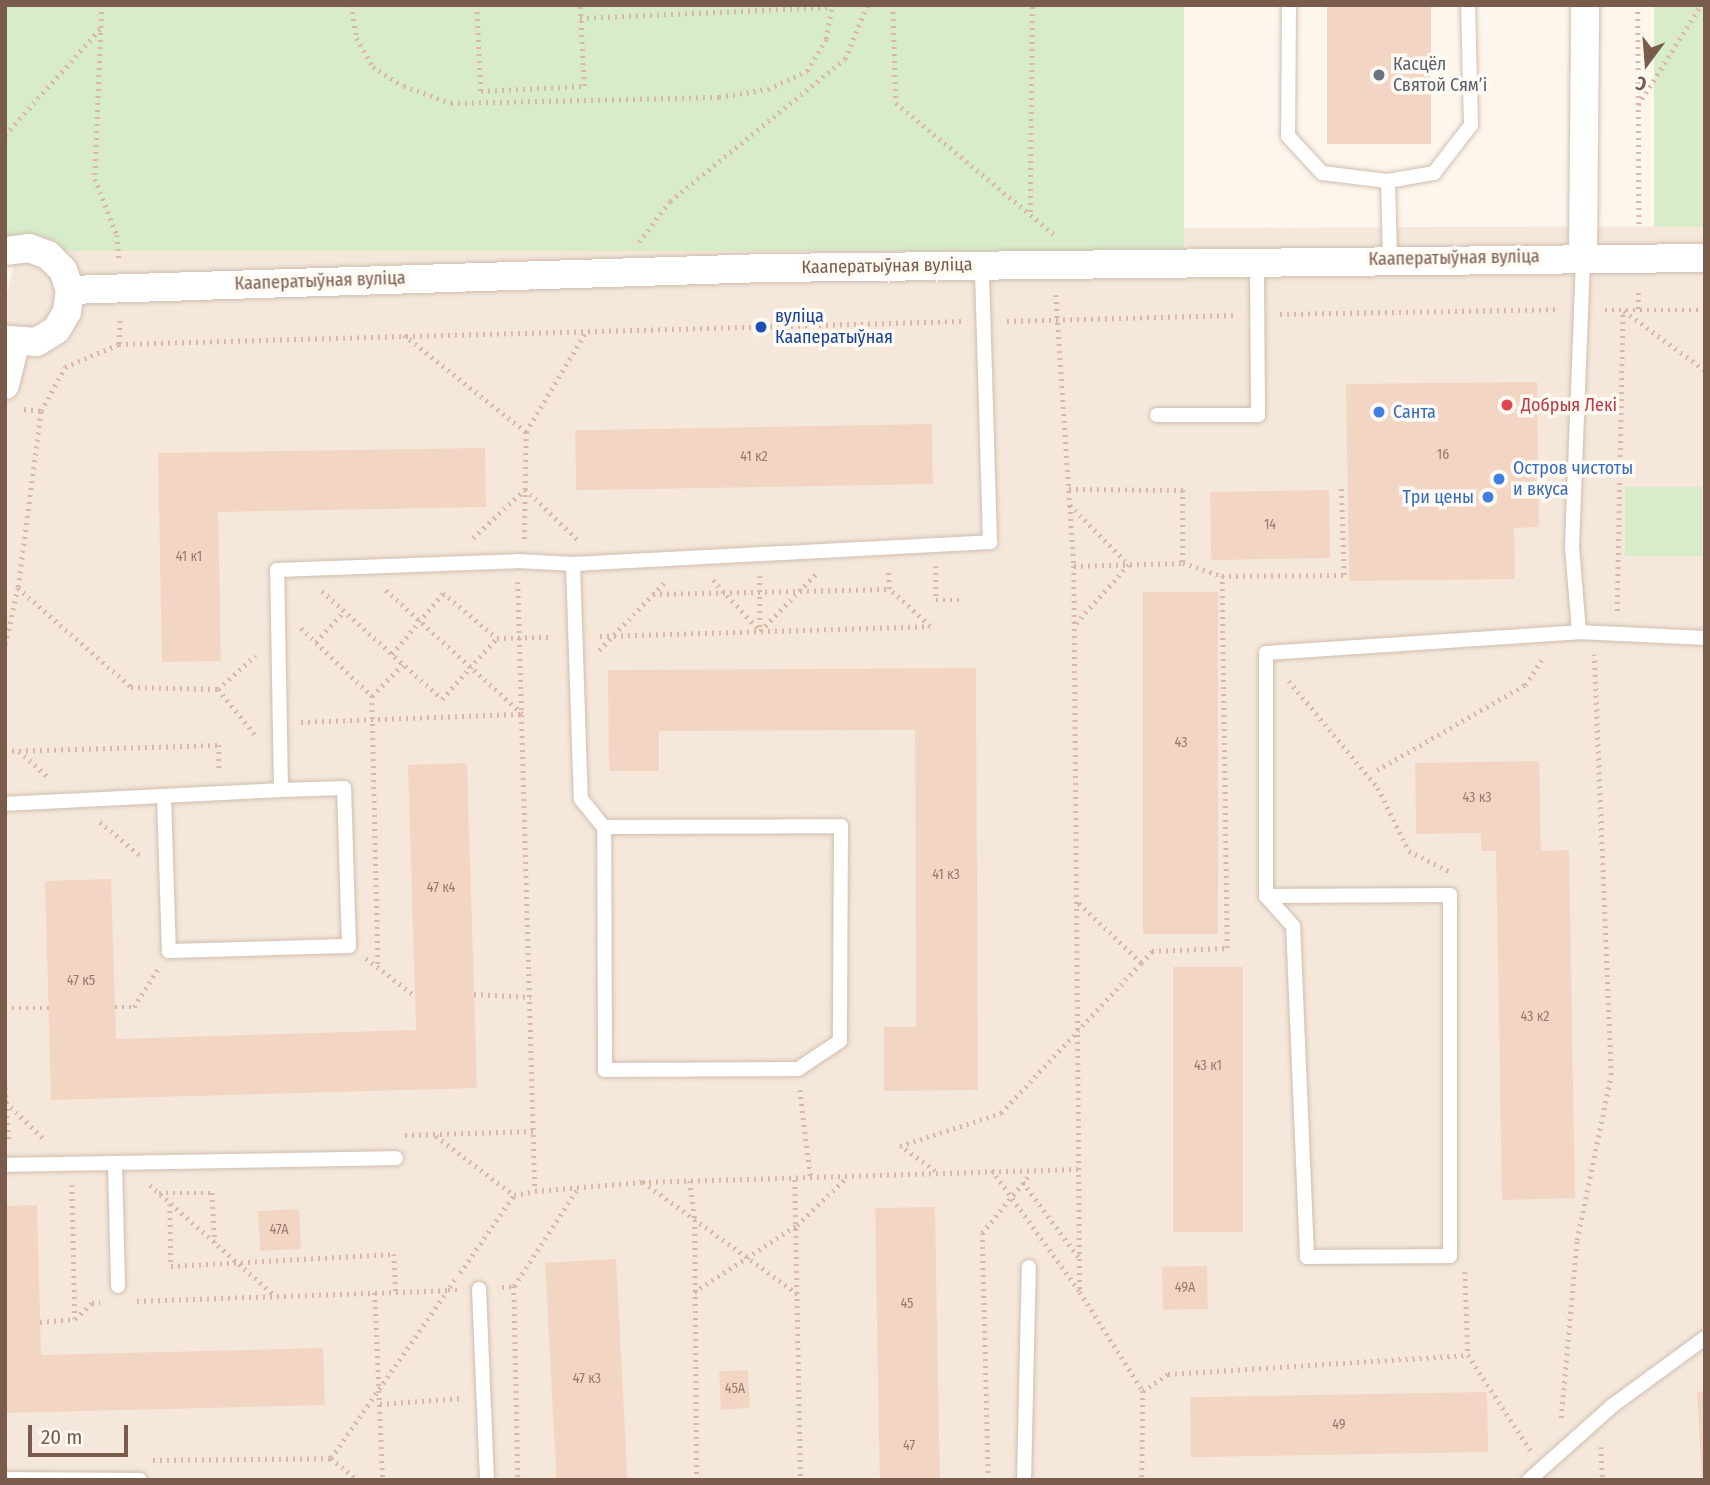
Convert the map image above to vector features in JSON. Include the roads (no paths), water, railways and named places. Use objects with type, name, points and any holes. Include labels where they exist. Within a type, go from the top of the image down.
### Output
[{"type":"street","points":[[1583,256],[1586,5]]},
{"type":"street","points":[[5,251],[29,248],[48,255],[63,270],[70,290],[67,312],[56,330],[37,342],[10,342],[5,385]]},
{"type":"street","name":"Кааператыўная вуліца","points":[[70,290],[121,286],[982,265],[1583,256],[1705,258]]},
{"type":"lane","points":[[1289,5],[1288,136],[1322,173],[1388,181],[1434,173],[1471,125],[1468,5]]},
{"type":"lane","points":[[1388,181],[1390,259]]},
{"type":"lane","points":[[1583,256],[1572,546],[1586,632]]},
{"type":"lane","points":[[1157,415],[1258,415],[1257,261]]},
{"type":"lane","points":[[281,790],[278,751],[278,570],[444,566],[517,561],[573,564],[760,551],[990,542],[982,265]]},
{"type":"lane","points":[[573,564],[581,799],[604,827],[606,1070],[798,1069],[840,1041],[841,826],[604,827]]},
{"type":"lane","points":[[1266,896],[1450,895],[1450,1256],[1307,1257],[1293,926],[1266,896],[1266,653],[1586,632],[1705,638]]},
{"type":"lane","points":[[5,804],[281,790],[344,788],[349,946],[169,951],[164,796]]},
{"type":"lane","points":[[8,1165],[396,1158]]},
{"type":"lane","points":[[118,1286],[120,1163]]},
{"type":"lane","points":[[1024,1480],[1029,1267]]},
{"type":"lane","points":[[479,1289],[487,1480]]},
{"type":"lane","points":[[1529,1480],[1542,1467],[1558,1457],[1612,1406],[1705,1338]]},
{"type":"lane","points":[[5,1479],[140,1480]]},
{"type":"place","name":"Касцёл Святой Сямʼі","points":[[1379,75]]},
{"type":"place","name":"вуліца Кааператыўная","points":[[761,327]]},
{"type":"place","name":"Добрыя Лекі","points":[[1507,405]]},
{"type":"place","name":"Санта","points":[[1379,412]]},
{"type":"place","name":"Остров чистоты и вкуса","points":[[1499,479]]},
{"type":"place","name":"Три цены","points":[[1488,497]]}]
